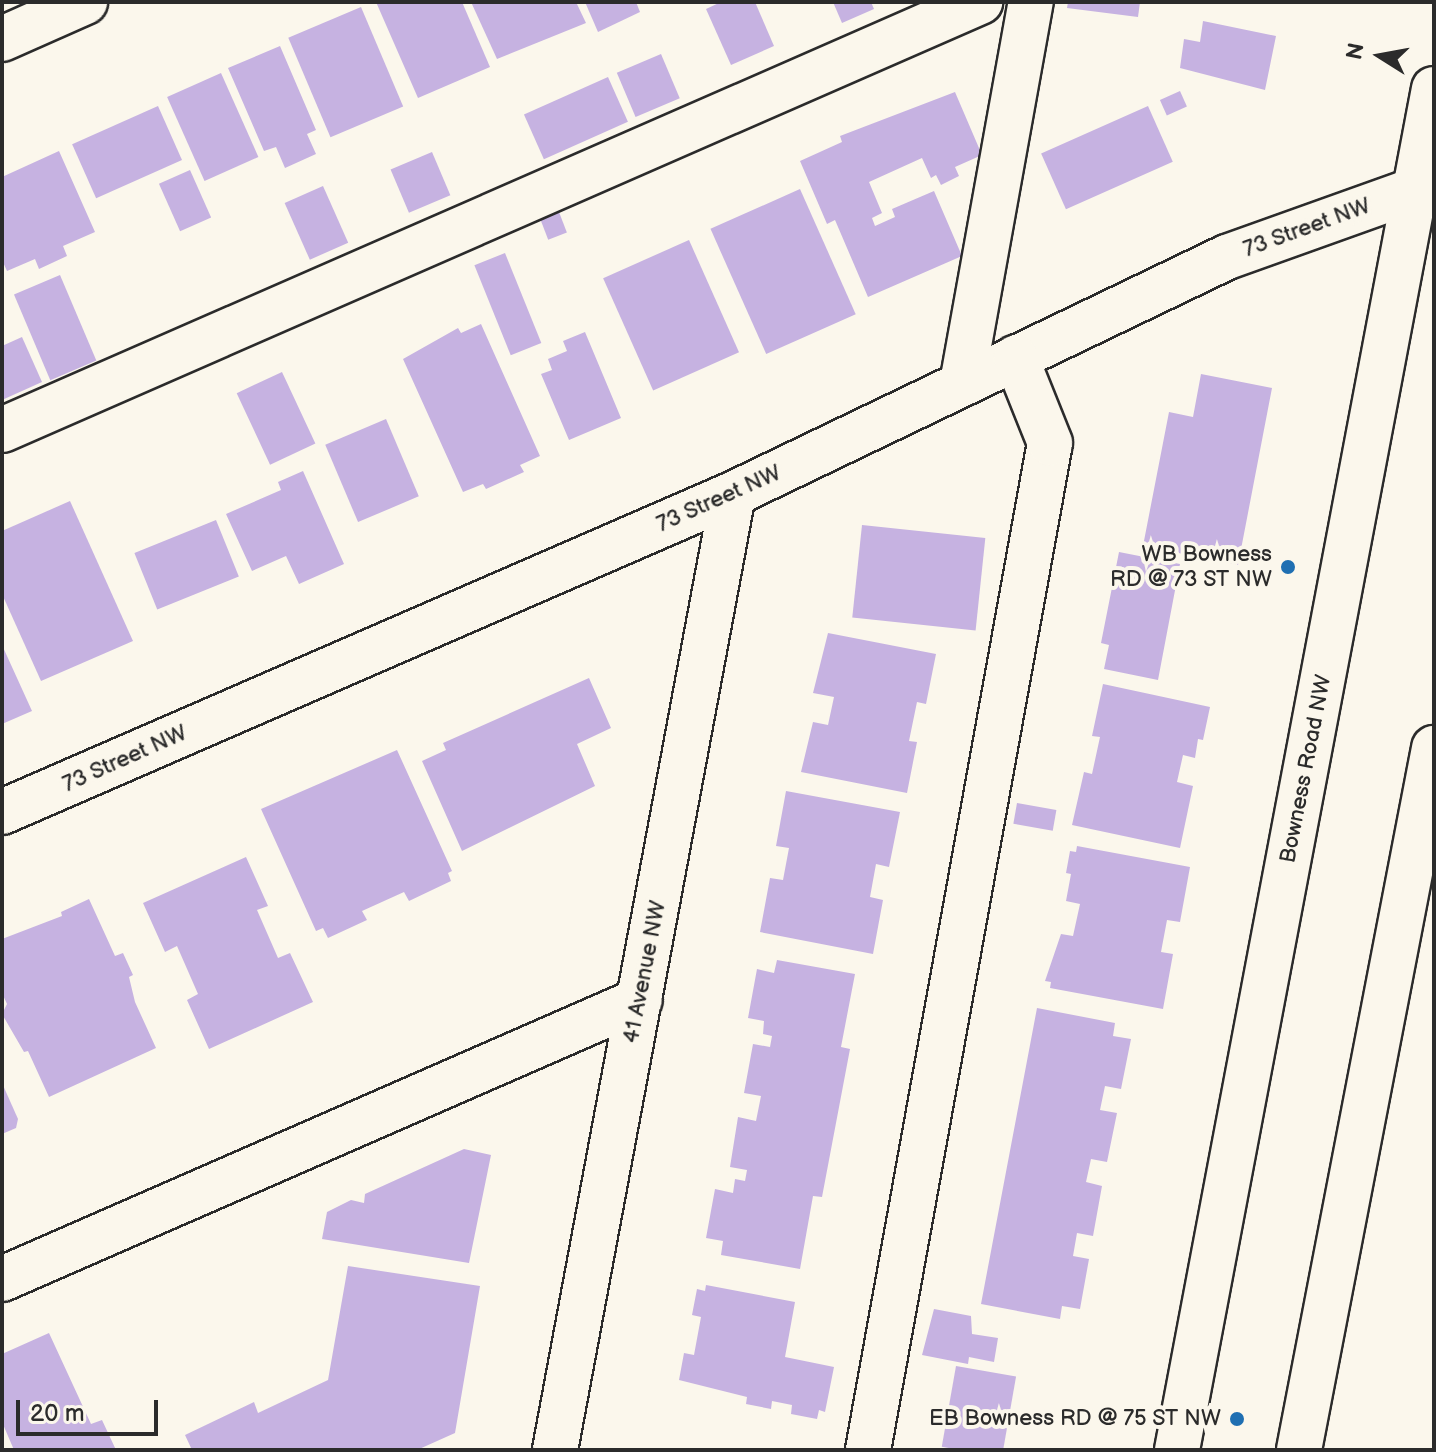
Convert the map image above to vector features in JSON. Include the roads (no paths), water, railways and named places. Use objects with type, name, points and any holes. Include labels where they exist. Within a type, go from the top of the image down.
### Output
[{"type":"street","points":[[2,39],[85,2]]},
{"type":"street","points":[[2,430],[980,2]]},
{"type":"street","points":[[962,384],[1031,2]]},
{"type":"street","name":"Bowness Road NW","points":[[1177,1450],[1425,186],[1434,89]]},
{"type":"street","name":"73 Street NW","points":[[2,812],[733,494],[1227,257],[1425,186]]},
{"type":"street","points":[[868,1450],[1050,443],[1016,358]]},
{"type":"street","name":"41 Avenue NW","points":[[555,1450],[733,494]]},
{"type":"street","points":[[1299,1450],[1434,748]]},
{"type":"street","points":[[2,1279],[640,1000]]},
{"type":"place","name":"WB Bowness RD @ 73 ST NW","points":[[1288,567]]},
{"type":"place","name":"EB Bowness RD @ 75 ST NW","points":[[1237,1419]]}]
